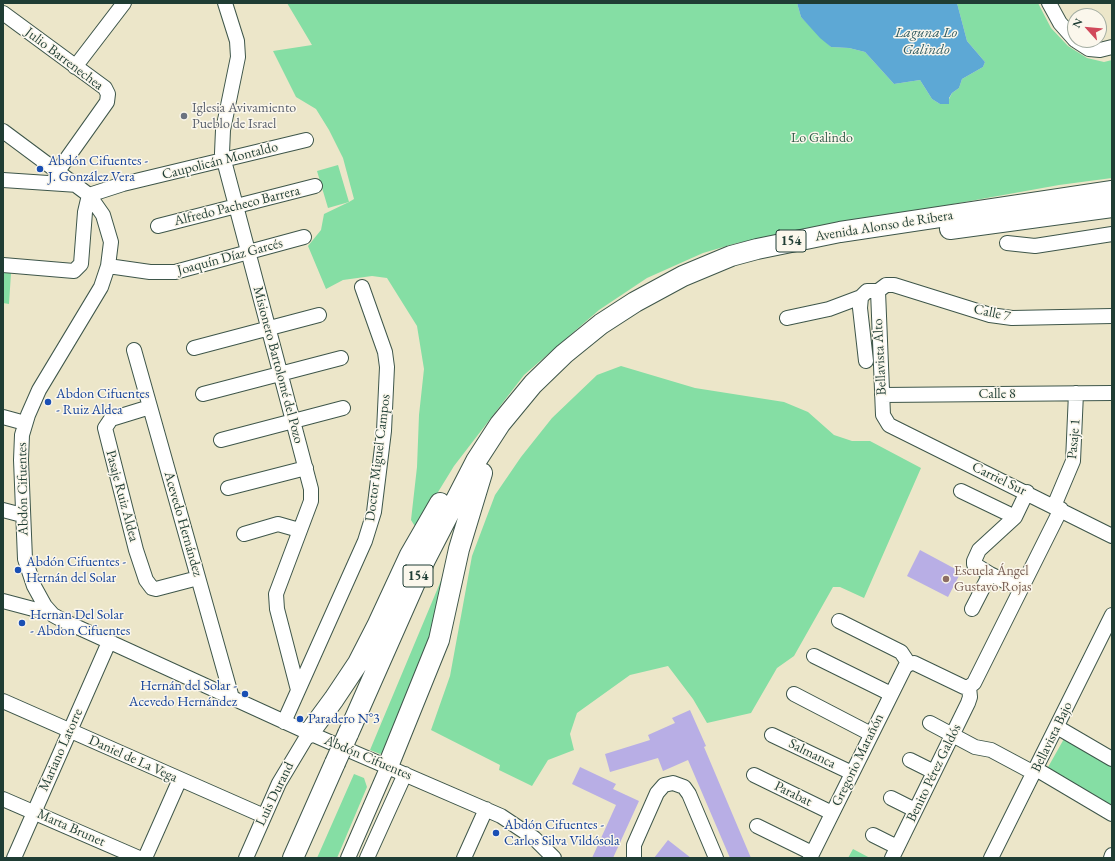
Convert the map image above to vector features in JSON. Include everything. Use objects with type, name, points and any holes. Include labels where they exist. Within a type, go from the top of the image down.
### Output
[{"type":"highway","points":[[1075,196],[1112,187]]},
{"type":"highway","name":"Avenida Alonso de Ribera","points":[[308,858],[342,766],[441,527],[466,478],[500,424],[542,374],[582,339],[635,302],[705,266],[731,256],[788,242],[1112,191]]},
{"type":"highway","name":"Avenida Alonso de Ribera","points":[[354,737],[482,473],[507,435],[522,416],[569,367],[617,330],[654,305],[694,285],[735,268],[797,253],[1112,207]]},
{"type":"highway","points":[[309,733],[358,663],[378,624],[404,565],[460,470],[481,443],[500,424]]},
{"type":"highway","points":[[396,770],[439,640],[459,549],[482,473]]},
{"type":"highway","name":"Avenida Alonso de Ribera","points":[[293,858],[342,766]]},
{"type":"street","points":[[75,67],[124,3]]},
{"type":"street","name":"Misionero Bartolomé del Pozo","points":[[225,3],[237,41],[238,57],[223,130],[223,159],[294,421],[312,495],[277,587],[276,602],[298,690]]},
{"type":"street","points":[[1049,3],[1060,23],[1067,31]]},
{"type":"street","name":"Julio Barrenechea","points":[[3,13],[104,88],[108,94],[108,100],[58,171]]},
{"type":"street","points":[[1087,48],[1100,50],[1112,47]]},
{"type":"street","name":"Abdón Cifuentes","points":[[3,131],[78,185],[89,195],[103,215],[109,232],[111,248],[108,266],[97,296],[39,390],[25,423],[20,460],[22,514],[27,568],[37,594],[48,610],[58,618],[284,722],[486,809],[522,830],[554,858]]},
{"type":"street","name":"Caupolicán Montaldo","points":[[89,195],[123,184],[306,140]]},
{"type":"street","points":[[3,180],[78,185]]},
{"type":"street","name":"Alfredo Pacheco Barrera","points":[[158,226],[315,186]]},
{"type":"street","points":[[3,265],[72,272],[77,270],[81,264],[85,212],[89,195]]},
{"type":"street","points":[[1007,243],[1039,246],[1112,234]]},
{"type":"street","name":"Joaquín Díaz Garcés","points":[[108,266],[150,272],[175,272],[304,237]]},
{"type":"street","name":"Calle 7","points":[[787,318],[829,309],[861,297],[867,291],[878,291],[886,285],[894,285],[990,315],[1012,318],[1112,316]]},
{"type":"street","name":"Doctor Miguel Campos","points":[[298,690],[365,541],[376,502],[384,431],[387,367],[385,352],[362,287]]},
{"type":"street","name":"Bellavista Alto","points":[[878,291],[883,415],[886,422]]},
{"type":"street","points":[[861,297],[860,308],[866,361]]},
{"type":"street","points":[[194,348],[319,315]]},
{"type":"street","name":"Acevedo Hernández","points":[[134,350],[232,698]]},
{"type":"street","points":[[203,394],[340,358]]},
{"type":"street","name":"Pasaje 1","points":[[969,687],[974,683],[1021,589],[1057,507],[1073,460],[1076,393]]},
{"type":"street","name":"Calle 8","points":[[882,395],[1112,393]]},
{"type":"street","name":"Pasaje Ruiz Aldea","points":[[150,407],[110,419],[105,428],[138,557],[146,580],[152,588],[156,589],[198,578]]},
{"type":"street","points":[[221,440],[343,408]]},
{"type":"street","points":[[3,417],[25,423]]},
{"type":"street","name":"Carriel Sur","points":[[886,422],[892,427],[1027,492],[1112,536]]},
{"type":"street","points":[[228,488],[306,468]]},
{"type":"street","points":[[961,490],[1015,517]]},
{"type":"street","points":[[1021,589],[990,574],[974,564],[974,561],[979,550],[1015,517],[1027,492]]},
{"type":"street","points":[[3,510],[22,514]]},
{"type":"street","points":[[244,534],[278,524],[299,530]]},
{"type":"street","points":[[972,609],[990,574]]},
{"type":"street","points":[[3,601],[37,610],[48,610]]},
{"type":"street","name":"Bellavista Bajo","points":[[991,858],[1112,615]]},
{"type":"street","points":[[839,621],[901,652],[909,664],[914,663],[964,687],[969,687]]},
{"type":"street","name":"Mariano Latorre","points":[[14,858],[109,642]]},
{"type":"street","points":[[814,656],[891,694]]},
{"type":"street","name":"Gregorio Marañón","points":[[811,856],[904,667],[909,664]]},
{"type":"street","name":"Benito Pérez Galdós","points":[[894,853],[970,700],[969,687]]},
{"type":"street","points":[[284,722],[298,690]]},
{"type":"street","points":[[794,694],[871,734]]},
{"type":"street","name":"Daniel de La Vega","points":[[3,701],[264,816]]},
{"type":"street","points":[[930,723],[975,747],[990,750],[1035,771],[1112,814]]},
{"type":"street","points":[[1057,727],[1112,759]]},
{"type":"street","name":"Luis Durand","points":[[246,858],[286,769],[309,733]]},
{"type":"street","name":"Salmanca","points":[[772,734],[852,773]]},
{"type":"street","points":[[910,760],[934,772]]},
{"type":"street","points":[[348,858],[396,770]]},
{"type":"street","points":[[367,858],[396,770]]},
{"type":"street","name":"Parabat","points":[[754,775],[832,813]]},
{"type":"street","points":[[145,858],[180,780]]},
{"type":"street","points":[[634,858],[634,845],[657,793],[664,785],[673,783],[684,787],[689,794],[716,858]]},
{"type":"street","points":[[891,798],[916,810]]},
{"type":"street","name":"Marta Brunet","points":[[3,799],[139,858]]},
{"type":"street","points":[[464,858],[486,809]]},
{"type":"street","points":[[757,826],[811,856]]},
{"type":"street","points":[[873,835],[894,853]]},
{"type":"green space","points":[[266,3],[287,3],[266,4]]},
{"type":"green space","name":"Lo Galindo","points":[[287,3],[797,3],[801,17],[831,47],[849,48],[865,52],[894,84],[920,80],[932,99],[940,104],[949,103],[952,93],[959,88],[962,79],[983,67],[985,62],[967,41],[957,3],[1038,3],[1051,28],[1067,45],[1067,48],[1071,48],[1087,58],[1104,62],[1112,60],[1112,178],[1059,185],[737,243],[703,253],[647,278],[599,310],[524,375],[454,466],[416,528],[411,520],[417,467],[419,415],[424,369],[417,326],[387,278],[372,276],[343,280],[326,289],[308,246],[321,230],[324,214],[354,199],[343,158],[329,130],[316,109],[296,97],[273,51],[312,45]]},
{"type":"green space","points":[[338,165],[349,202],[328,208],[317,171]]},
{"type":"green space","points":[[3,273],[11,273],[9,304],[3,303]]},
{"type":"green space","points":[[621,366],[695,388],[784,402],[808,412],[834,435],[852,441],[870,441],[921,468],[864,598],[840,587],[833,587],[794,656],[777,668],[751,713],[707,723],[693,699],[668,666],[630,675],[577,713],[570,734],[574,750],[548,760],[532,786],[499,770],[500,765],[431,730],[450,676],[472,556],[495,495],[521,457],[552,418],[597,375]]},
{"type":"green space","points":[[450,559],[440,624],[388,750],[380,754],[370,750]]},
{"type":"green space","points":[[1065,737],[1112,765],[1112,808],[1047,769]]},
{"type":"green space","points":[[354,774],[364,778],[367,787],[337,858],[317,858]]},
{"type":"green space","points":[[853,849],[870,858],[848,858]]},
{"type":"water","name":"Laguna Lo Galindo","points":[[797,3],[957,3],[967,41],[985,62],[983,67],[962,79],[959,88],[952,93],[949,98],[949,104],[940,104],[932,99],[920,80],[894,84],[865,52],[849,48],[831,47],[820,38],[801,17]]},
{"type":"building","points":[[920,550],[961,572],[948,597],[907,576]]},
{"type":"building","points":[[690,710],[751,858],[730,858],[688,760],[663,771],[658,758],[610,772],[605,754],[650,740],[648,735],[675,723],[672,718]]},
{"type":"building","points":[[580,767],[616,784],[613,789],[639,801],[613,858],[592,858],[616,805],[572,784]]},
{"type":"building","points":[[668,840],[691,858],[654,858]]},
{"type":"place","name":"Iglesia Avivamiento Pueblo de Israel","points":[[184,116]]},
{"type":"place","name":"Abdón Cifuentes - J. González Vera","points":[[40,169]]},
{"type":"place","name":"Abdon Cifuentes - Ruiz Aldea","points":[[48,402]]},
{"type":"place","name":"Abdón Cifuentes - Hernán del Solar","points":[[18,570]]},
{"type":"place","name":"Escuela Ángel Gustavo Rojas","points":[[946,579]]},
{"type":"place","name":"Hernan Del Solar - Abdon Cifuentes","points":[[22,623]]},
{"type":"place","name":"Hernán del Solar - Acevedo Hernández","points":[[245,694]]},
{"type":"place","name":"Paradero N°3","points":[[300,719]]},
{"type":"place","name":"Abdón Cifuentes - Carlos Silva Vildósola","points":[[496,833]]}]
